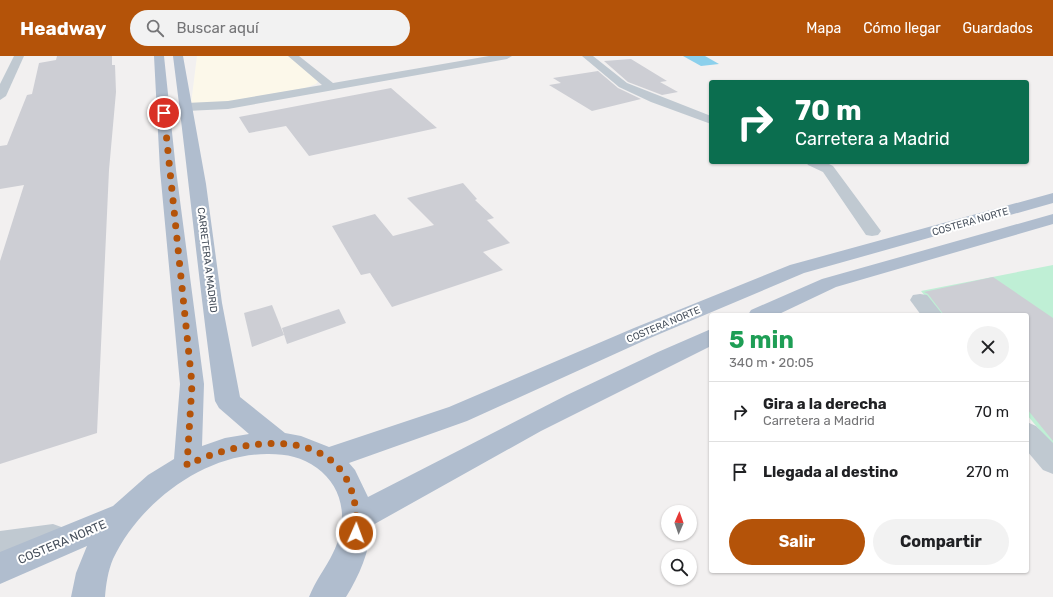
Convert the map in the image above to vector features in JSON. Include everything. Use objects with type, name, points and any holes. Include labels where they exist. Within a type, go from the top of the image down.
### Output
[{"type":"main road","points":[[159,56],[168,170],[192,384],[187,465]]},
{"type":"main road","name":"CARRETERA A MADRID","points":[[178,56],[198,184],[212,303],[228,401],[277,442]]},
{"type":"main road","name":"COSTERA NORTE","points":[[328,459],[458,414],[642,333],[797,269],[1053,198]]},
{"type":"main road","points":[[763,313],[829,283],[1053,219]]},
{"type":"main road","points":[[357,518],[503,438],[637,370],[709,338]]},
{"type":"main road","points":[[88,597],[92,574],[97,559],[113,529],[153,487],[187,465],[208,456],[233,447],[263,442],[277,442],[305,447],[328,459],[336,466],[349,484],[356,505],[357,518],[352,549],[340,577],[326,597]]},
{"type":"main road","name":"COSTERA NORTE","points":[[0,568],[124,516]]},
{"type":"street","points":[[0,96],[19,56]]},
{"type":"street","points":[[293,56],[327,83]]},
{"type":"street","points":[[187,114],[309,90],[327,83],[408,73],[506,56]]},
{"type":"street","points":[[587,56],[623,85],[655,100],[709,119]]},
{"type":"street","points":[[408,73],[421,62]]},
{"type":"street","points":[[817,164],[828,169],[872,232]]},
{"type":"street","points":[[1029,435],[1053,462]]},
{"type":"street","points":[[0,546],[83,533]]},
{"type":"shaded area","points":[[197,56],[289,56],[319,80],[316,84],[305,88],[210,105],[191,104]]},
{"type":"green space","points":[[1053,265],[1053,446],[1029,417],[1029,313],[939,313],[921,291]]},
{"type":"water","points":[[683,56],[705,56],[719,64],[701,66]]},
{"type":"building","points":[[57,56],[112,56],[112,65],[115,65],[116,92],[109,170],[97,433],[0,464],[0,261],[24,185],[0,189],[0,146],[7,145],[27,95],[32,94],[39,63],[56,60]]},
{"type":"building","points":[[631,59],[667,81],[660,82],[678,92],[662,95],[628,82],[604,61]]},
{"type":"building","points":[[598,71],[618,88],[641,99],[592,111],[549,85],[561,83],[553,78]]},
{"type":"building","points":[[391,88],[437,128],[309,156],[286,126],[249,133],[239,117]]},
{"type":"building","points":[[463,183],[477,199],[475,200],[494,218],[487,220],[510,243],[483,252],[503,270],[392,307],[370,273],[361,275],[332,226],[375,214],[393,236],[434,225],[407,198]]},
{"type":"building","points":[[993,277],[1053,318],[1053,441],[1029,411],[1029,313],[942,313],[928,294],[924,292]]},
{"type":"building","points":[[272,305],[284,335],[252,347],[244,313]]},
{"type":"building","points":[[339,309],[346,323],[287,344],[282,328]]},
{"type":"route","points":[[164,113],[168,170],[192,384],[187,465],[218,452],[248,444],[277,442],[305,447],[328,459],[343,474],[349,484],[356,505],[356,533]]}]
